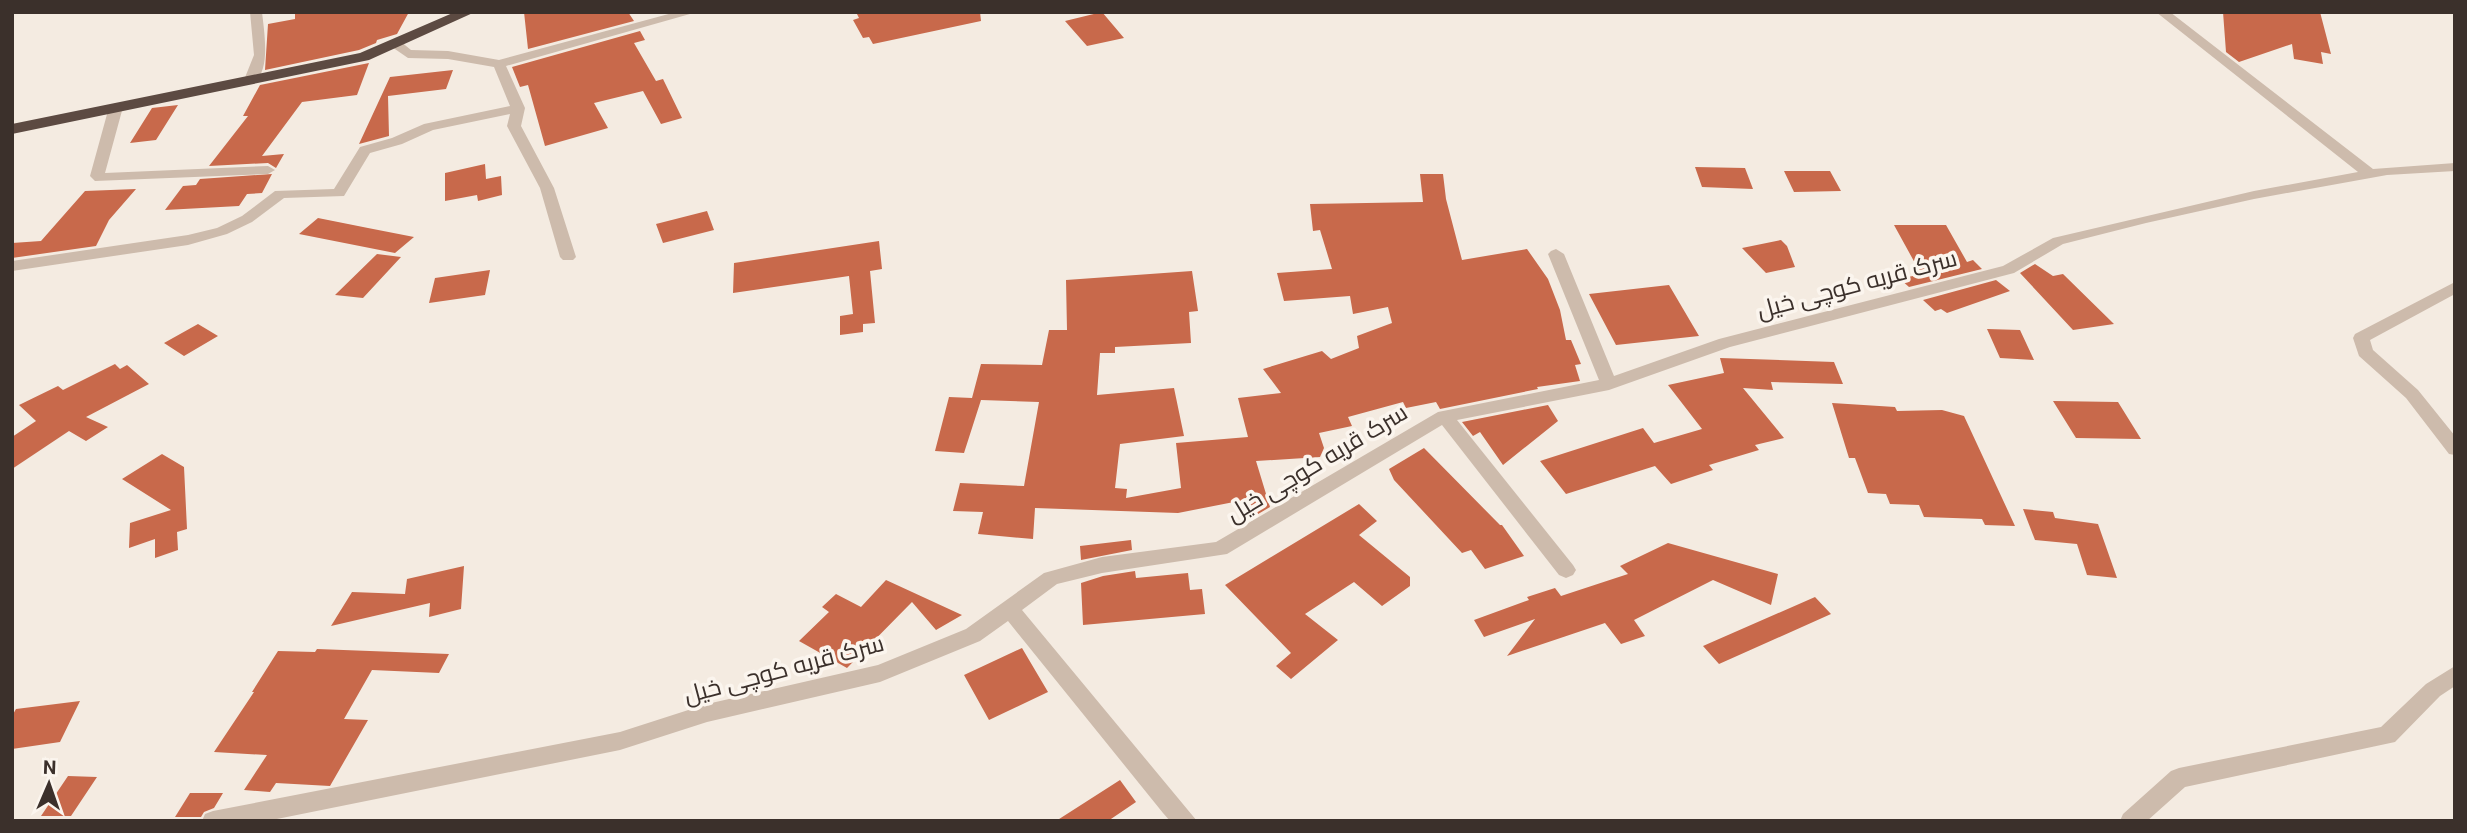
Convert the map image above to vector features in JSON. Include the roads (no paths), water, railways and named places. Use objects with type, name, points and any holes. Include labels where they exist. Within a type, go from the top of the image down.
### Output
[{"type":"highway","points":[[12,129],[364,57],[468,12]]},
{"type":"street","points":[[251,80],[260,55],[256,12]]},
{"type":"street","points":[[396,44],[408,54],[448,55],[499,64],[691,12]]},
{"type":"street","points":[[2162,12],[2370,174]]},
{"type":"street","points":[[499,64],[517,108],[514,126],[547,188],[568,257]]},
{"type":"street","points":[[116,107],[97,176],[100,178],[268,170]]},
{"type":"street","points":[[12,266],[188,240],[222,231],[247,219],[280,194],[339,193],[365,150],[397,141],[429,127],[517,108]]},
{"type":"street","name":"سرک قریه کوچی خیل","points":[[213,821],[620,741],[707,713],[880,673],[973,635],[1051,578],[1102,565],[1220,549],[1444,416],[1609,384],[1725,343],[2008,270],[2058,241],[2254,195],[2370,174],[2455,167]]},
{"type":"street","points":[[1556,254],[1609,384]]},
{"type":"street","points":[[2455,287],[2361,338],[2365,352],[2412,394],[2455,449]]},
{"type":"street","points":[[1444,416],[1566,570]]},
{"type":"street","points":[[1009,608],[1186,821]]},
{"type":"street","points":[[2131,821],[2179,778],[2387,735],[2433,690],[2455,675]]}]
